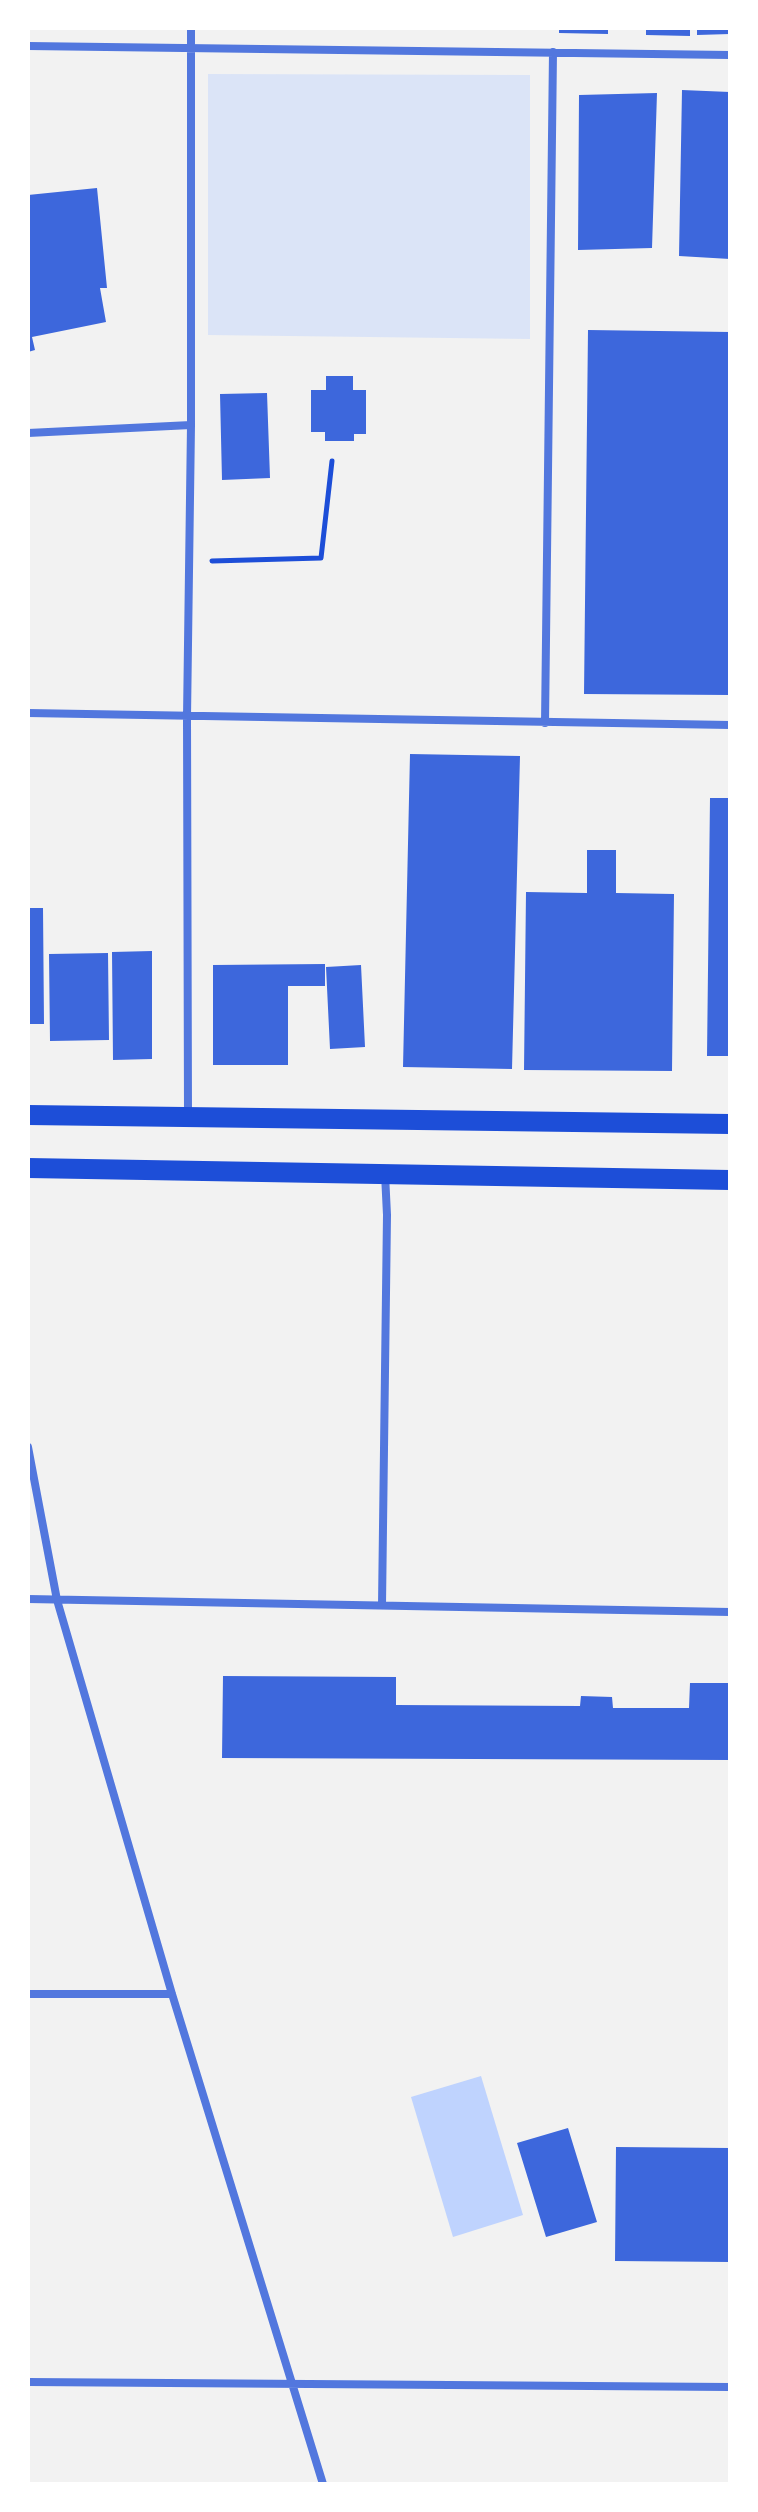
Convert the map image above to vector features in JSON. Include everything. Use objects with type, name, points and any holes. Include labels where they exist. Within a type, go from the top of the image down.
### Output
[{"type":"main road","points":[[28,1115],[730,1124]]},
{"type":"main road","points":[[28,1168],[730,1180]]},
{"type":"street","points":[[188,1116],[191,28]]},
{"type":"street","points":[[28,46],[730,55]]},
{"type":"street","points":[[545,723],[553,52]]},
{"type":"street","points":[[28,433],[191,425]]},
{"type":"street","points":[[28,713],[730,725]]},
{"type":"street","points":[[382,1605],[385,1173]]},
{"type":"street","points":[[28,1447],[57,1600],[172,1994],[323,2484]]},
{"type":"street","points":[[28,1599],[730,1612]]},
{"type":"street","points":[[28,1994],[172,1994]]},
{"type":"street","points":[[28,2382],[730,2387]]},
{"type":"path","points":[[188,561],[321,558],[332,461]]},
{"type":"shaded area","points":[[208,74],[530,75],[530,339],[208,335]]},
{"type":"water","points":[[481,2076],[523,2215],[453,2237],[411,2097]]},
{"type":"building","points":[[559,28],[608,28],[608,34],[559,33]]},
{"type":"building","points":[[646,28],[690,28],[690,36],[646,35]]},
{"type":"building","points":[[697,28],[730,28],[730,34],[697,35]]},
{"type":"building","points":[[682,90],[730,92],[730,259],[679,256]]},
{"type":"building","points":[[657,93],[652,248],[578,250],[579,95]]},
{"type":"building","points":[[97,188],[107,288],[100,288],[106,322],[32,337],[35,350],[28,352],[28,195]]},
{"type":"building","points":[[588,330],[730,332],[730,695],[584,694]]},
{"type":"building","points":[[326,376],[353,376],[353,390],[366,390],[366,434],[354,434],[354,441],[325,441],[325,432],[311,432],[311,390],[326,390]]},
{"type":"building","points":[[267,393],[270,478],[222,480],[220,394]]},
{"type":"building","points":[[410,754],[520,756],[512,1069],[403,1067]]},
{"type":"building","points":[[710,798],[730,798],[730,1056],[707,1056]]},
{"type":"building","points":[[587,850],[616,850],[616,893],[674,894],[672,1071],[524,1070],[526,892],[587,893]]},
{"type":"building","points":[[28,908],[43,908],[44,1024],[28,1024]]},
{"type":"building","points":[[152,951],[152,1059],[113,1060],[112,952]]},
{"type":"building","points":[[108,953],[109,1040],[50,1041],[49,954]]},
{"type":"building","points":[[325,964],[325,986],[288,986],[288,1065],[213,1065],[213,965]]},
{"type":"building","points":[[361,965],[365,1047],[330,1049],[326,967]]},
{"type":"building","points":[[223,1676],[396,1677],[396,1705],[580,1706],[581,1696],[612,1697],[613,1708],[689,1708],[690,1683],[730,1683],[730,1760],[222,1758]]},
{"type":"building","points":[[568,2128],[597,2222],[546,2237],[517,2143]]},
{"type":"building","points":[[616,2147],[730,2148],[730,2262],[615,2261]]}]
